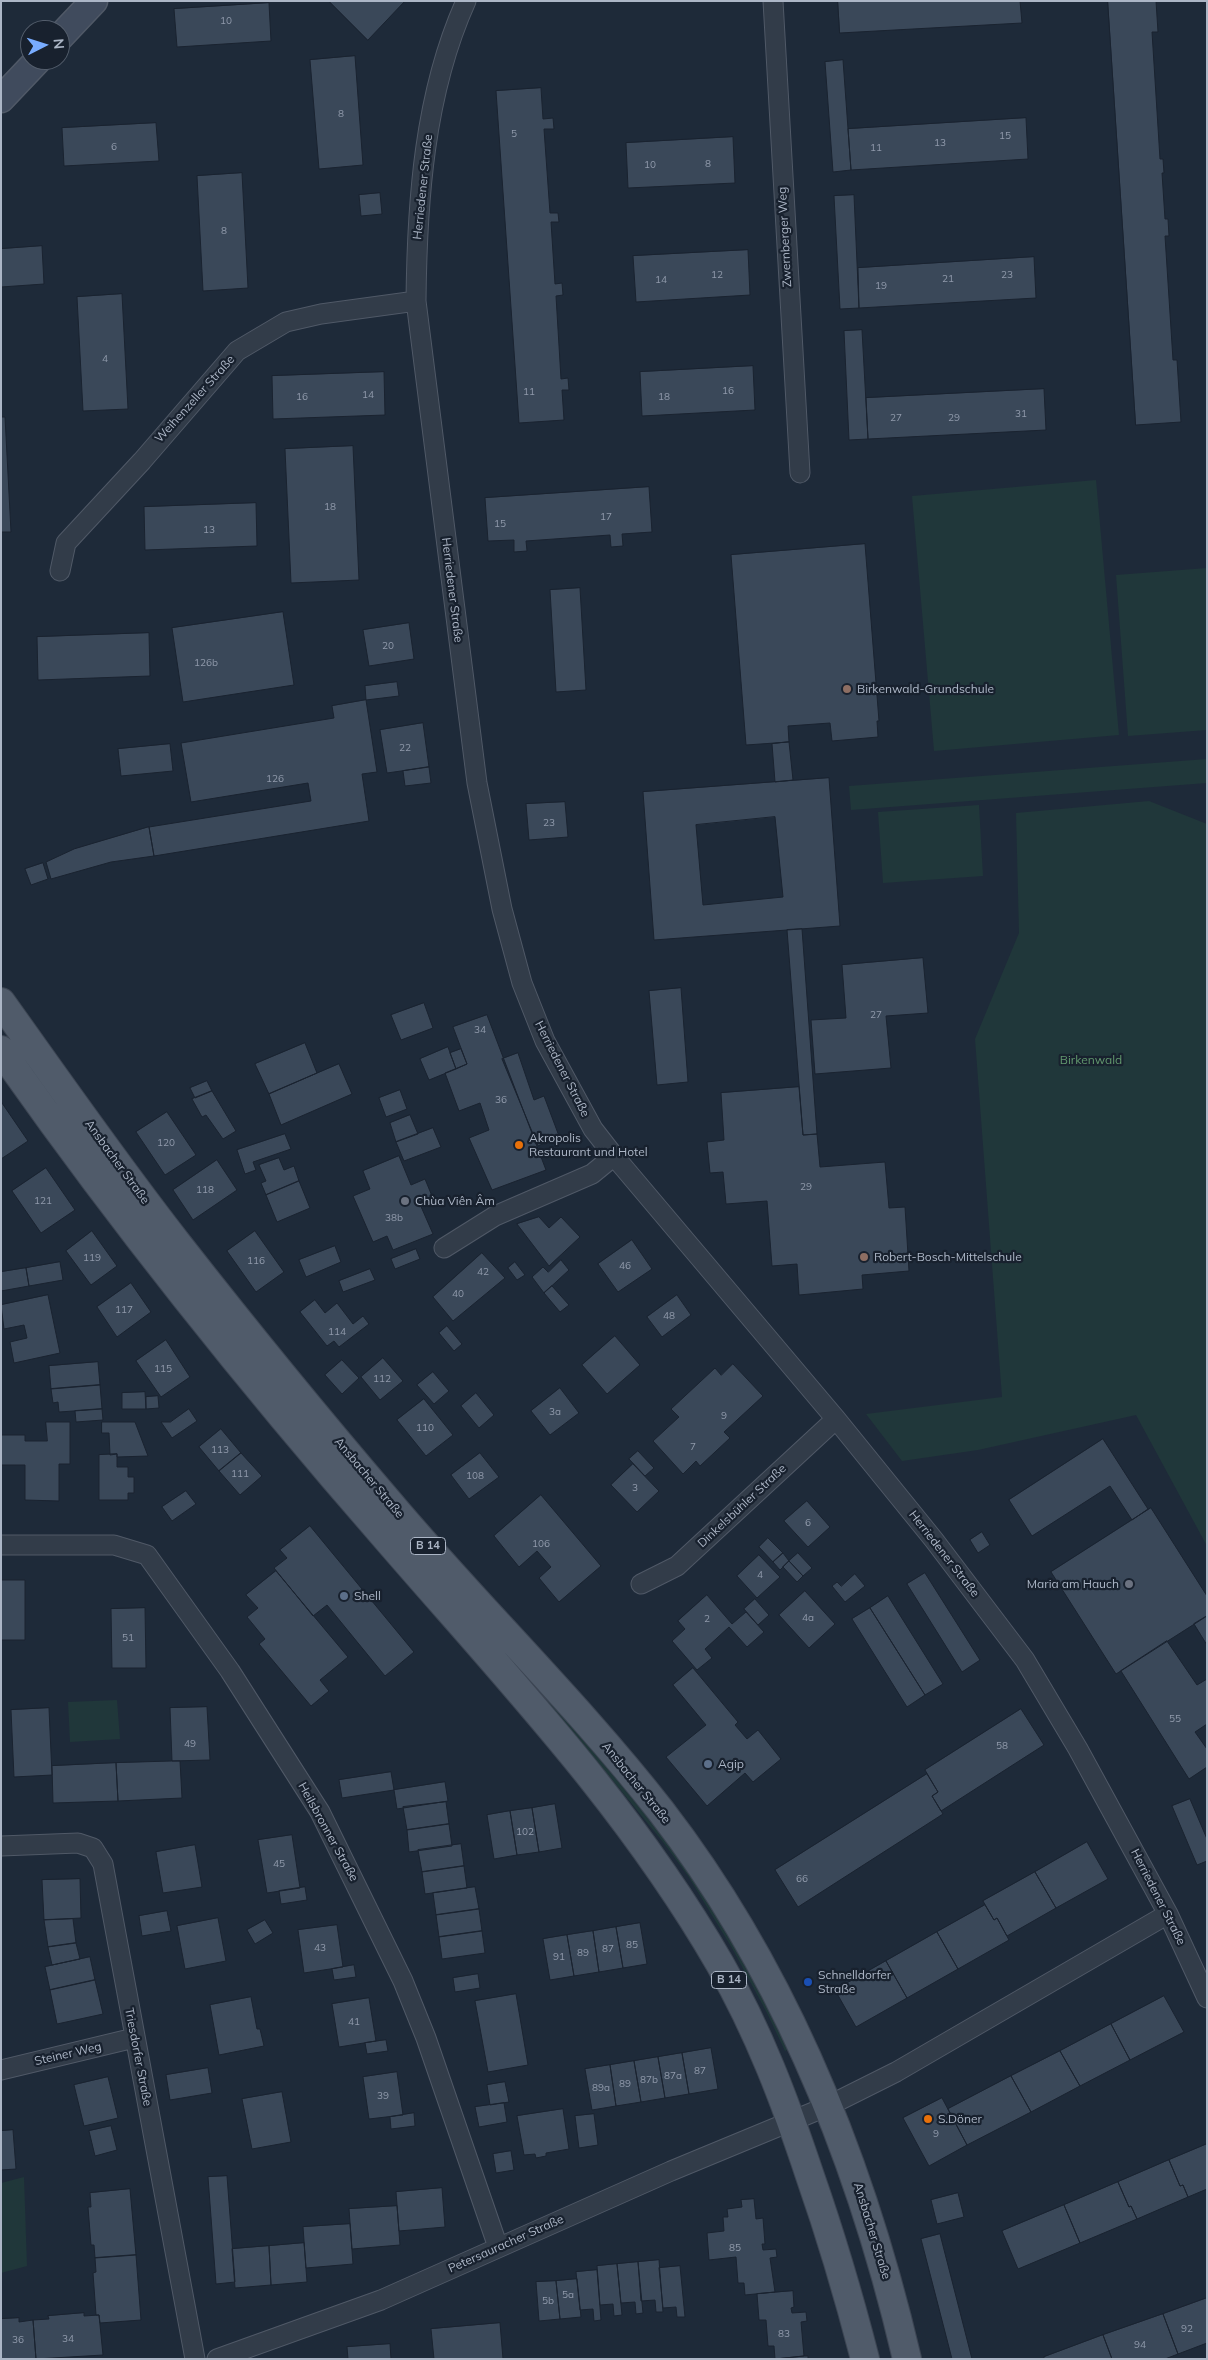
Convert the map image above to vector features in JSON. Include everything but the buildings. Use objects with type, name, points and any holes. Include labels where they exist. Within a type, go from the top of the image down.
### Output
[{"type":"main road","points":[[70,26],[94,1]]},
{"type":"main road","points":[[1,99],[29,70]]},
{"type":"main road","name":"Ansbacher Straße","points":[[1,1002],[175,1241],[251,1338],[388,1502],[612,1752],[663,1814],[713,1885],[756,1956],[805,2052],[828,2106],[856,2179],[882,2261],[907,2359]]},
{"type":"main road","name":"B 14","points":[[1,1050],[149,1250],[241,1365],[341,1486],[536,1710],[617,1808],[671,1885],[721,1966],[764,2048],[792,2121],[839,2262],[865,2359]]},
{"type":"street","name":"Herriedener Straße","points":[[466,1],[445,61],[430,121],[417,230],[416,302],[476,776],[502,909],[522,984],[544,1041],[593,1129],[836,1419],[934,1540],[1025,1660],[1078,1750],[1168,1914],[1207,1998]]},
{"type":"street","name":"Zwernberger Weg","points":[[773,1],[800,473]]},
{"type":"street","name":"Weihenzeller Straße","points":[[60,571],[66,543],[142,460],[237,351],[286,322],[321,314],[416,302]]},
{"type":"street","points":[[444,1248],[495,1216],[592,1174],[614,1156]]},
{"type":"street","name":"Dinkelsbühler Straße","points":[[641,1584],[677,1566],[836,1419]]},
{"type":"street","name":"Heilsbronner Straße","points":[[1,1545],[114,1545],[147,1555],[230,1671],[320,1812],[376,1922],[426,2038],[498,2247]]},
{"type":"street","name":"Triesdorfer Straße","points":[[1,1846],[78,1842],[93,1848],[103,1864],[195,2359]]},
{"type":"street","points":[[792,2121],[828,2106],[896,2072],[1168,1914]]},
{"type":"street","name":"Steiner Weg","points":[[1,2070],[134,2038]]},
{"type":"street","name":"Petersauracher Straße","points":[[217,2359],[380,2300],[498,2247],[792,2121]]},
{"type":"green space","points":[[1096,480],[1119,735],[934,751],[912,496]]},
{"type":"green space","points":[[1207,568],[1207,730],[1128,736],[1116,575]]},
{"type":"green space","points":[[1207,759],[1207,783],[851,810],[849,786]]},
{"type":"green space","name":"Birkenwald","points":[[1149,801],[1207,824],[1207,1546],[1136,1415],[978,1450],[902,1461],[866,1414],[1002,1397],[975,1039],[1019,933],[1016,813]]},
{"type":"green space","points":[[979,805],[983,876],[883,883],[878,812]]},
{"type":"green space","points":[[10,1038],[638,1798],[714,1905],[791,2048],[785,2051],[732,1948],[688,1876],[663,1842],[595,1759],[278,1396],[6,1039]]},
{"type":"green space","points":[[117,1700],[120,1739],[70,1742],[68,1702]]},
{"type":"green space","points":[[24,2177],[27,2266],[1,2273],[1,2183]]},
{"type":"place","name":"Birkenwald-Grundschule","points":[[847,689]]},
{"type":"place","name":"Akropolis Restaurant und Hotel","points":[[519,1145]]},
{"type":"place","name":"Chùa Viên Âm","points":[[405,1201]]},
{"type":"place","name":"Robert-Bosch-Mittelschule","points":[[864,1257]]},
{"type":"place","name":"Maria am Hauch","points":[[1129,1584]]},
{"type":"place","name":"Shell","points":[[344,1596]]},
{"type":"place","name":"Agip","points":[[708,1764]]},
{"type":"place","name":"Schnelldorfer Straße","points":[[808,1982]]},
{"type":"place","name":"S.Döner","points":[[928,2119]]}]
